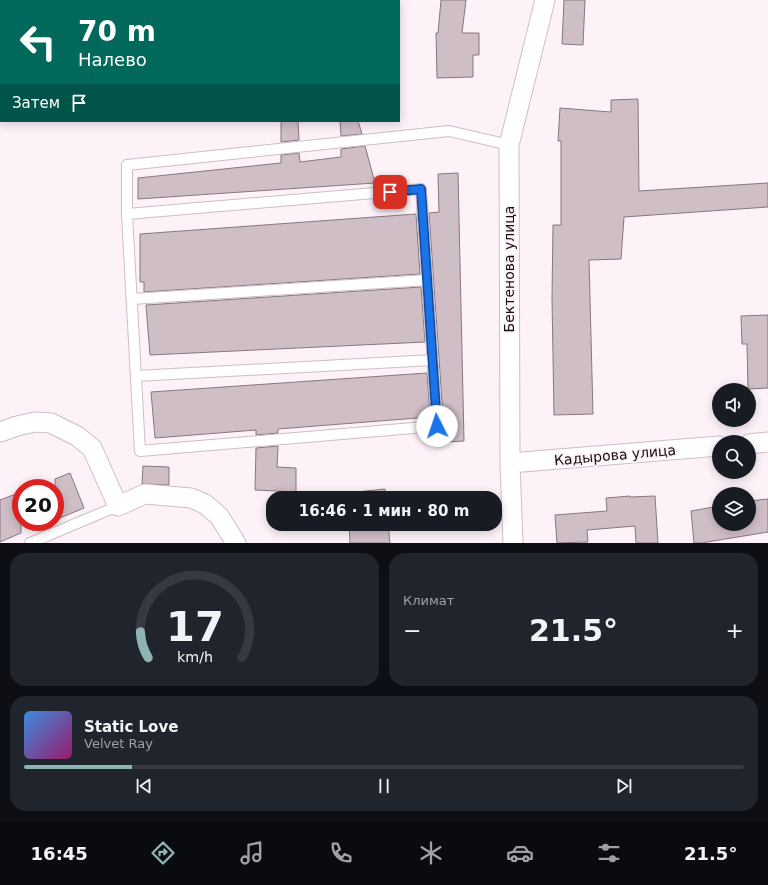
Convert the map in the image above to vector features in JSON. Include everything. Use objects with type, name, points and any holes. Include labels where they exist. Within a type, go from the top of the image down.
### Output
[{"type":"street","name":"Бектенова улица","points":[[513,543],[510,463],[509,145],[545,0]]},
{"type":"street","points":[[0,432],[34,422],[51,423],[77,436],[92,448],[118,506],[145,494],[190,498],[205,504],[219,516],[236,543]]},
{"type":"street","points":[[756,443],[768,442]]},
{"type":"street","name":"Кадырова улица","points":[[510,463],[712,447]]},
{"type":"lane","points":[[127,214],[421,189],[437,426],[140,451],[127,214],[127,165],[450,132],[509,145]]},
{"type":"lane","points":[[132,298],[427,280]]},
{"type":"lane","points":[[136,376],[433,360]]},
{"type":"lane","points":[[30,543],[118,506]]},
{"type":"building","points":[[441,0],[466,0],[462,33],[479,33],[479,55],[473,55],[473,77],[437,78],[436,33],[438,33]]},
{"type":"building","points":[[564,0],[585,0],[583,45],[562,44]]},
{"type":"building","points":[[638,99],[639,191],[768,183],[768,207],[624,217],[621,259],[589,260],[593,414],[554,415],[552,298],[553,225],[561,225],[561,141],[558,141],[560,108],[611,112],[611,100]]},
{"type":"building","points":[[281,122],[298,122],[299,140],[281,142]]},
{"type":"building","points":[[340,122],[358,122],[362,134],[341,136]]},
{"type":"building","points":[[365,146],[375,183],[138,199],[138,178],[281,163],[281,155],[299,153],[300,162],[341,157],[341,149]]},
{"type":"building","points":[[458,173],[464,441],[445,442],[429,213],[439,212],[438,174]]},
{"type":"building","points":[[416,214],[420,274],[144,292],[144,282],[140,282],[140,234]]},
{"type":"building","points":[[421,287],[425,342],[150,355],[146,305]]},
{"type":"building","points":[[768,315],[768,388],[756,389],[756,383],[748,383],[747,344],[742,344],[741,316]]},
{"type":"building","points":[[427,373],[430,417],[278,429],[278,433],[256,435],[256,430],[155,438],[151,392]]},
{"type":"building","points":[[278,446],[277,467],[296,468],[296,491],[255,490],[256,448]]},
{"type":"building","points":[[143,466],[169,467],[169,485],[142,484]]},
{"type":"building","points":[[70,473],[84,508],[64,516],[64,479],[55,479]]},
{"type":"building","points":[[385,489],[385,491],[366,491]]},
{"type":"building","points":[[12,495],[12,531],[21,531],[21,533],[0,542],[0,500]]},
{"type":"building","points":[[655,496],[658,543],[636,543],[635,526],[587,530],[588,542],[557,543],[555,515],[607,511],[606,498]]},
{"type":"building","points":[[768,499],[768,532],[694,543],[691,511],[712,507],[712,531],[756,531],[756,500]]},
{"type":"building","points":[[349,531],[389,531],[390,543],[350,543]]},
{"type":"route","points":[[390,192],[421,189],[437,426]]}]
